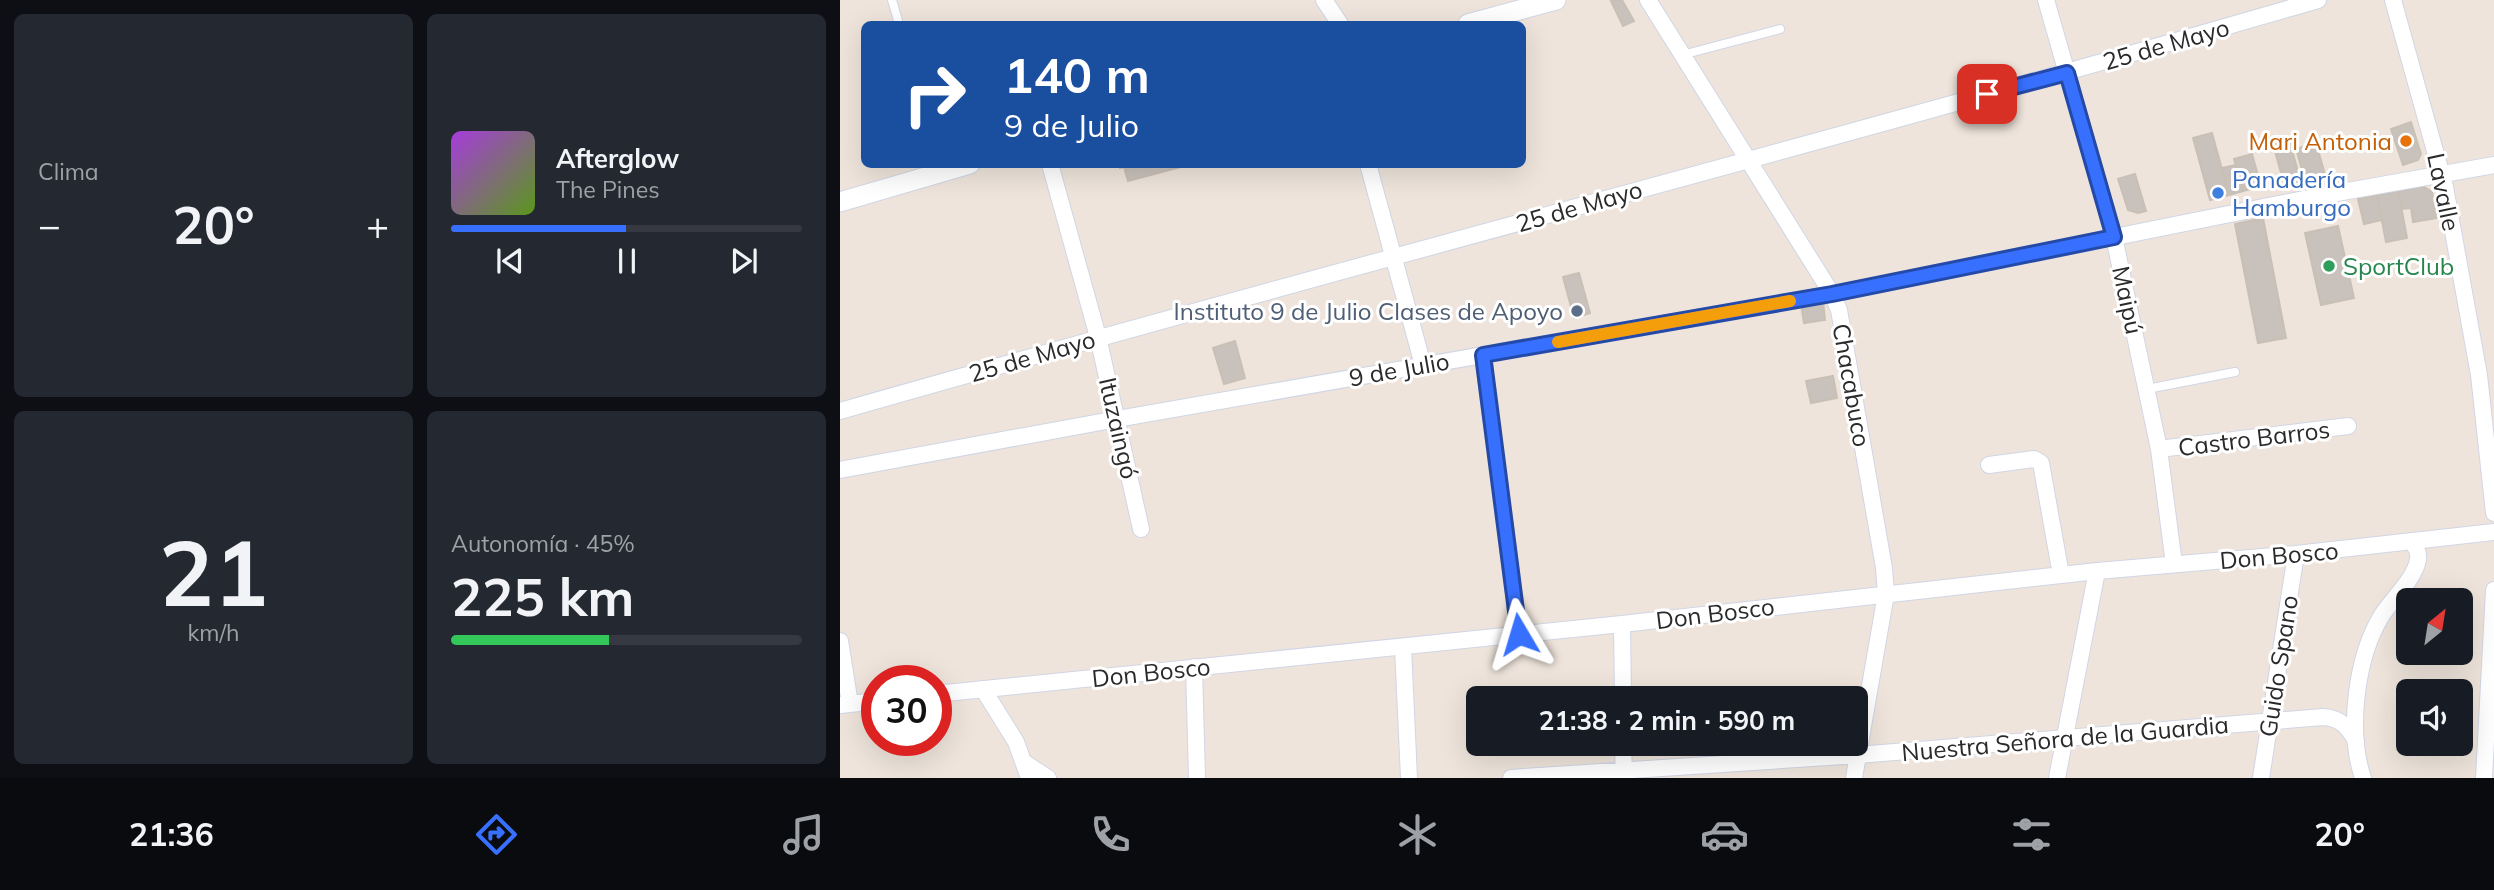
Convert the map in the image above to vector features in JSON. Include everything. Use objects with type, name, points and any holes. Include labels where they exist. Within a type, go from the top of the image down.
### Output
[{"type":"street","points":[[1324,0],[1338,21]]},
{"type":"street","points":[[1479,21],[1556,0]]},
{"type":"street","name":"Chacabuco","points":[[1648,0],[1832,294],[1839,310],[1884,568],[1886,594],[1868,698]]},
{"type":"street","name":"Maipú","points":[[2046,0],[2114,237],[2159,449],[2174,564]]},
{"type":"street","name":"25 de Mayo","points":[[840,411],[1098,337],[2067,73],[2318,0]]},
{"type":"street","name":"Lavalle","points":[[2393,0],[2443,175],[2486,374],[2494,513]]},
{"type":"street","name":"9 de Julio","points":[[840,470],[1832,294],[2314,197],[2494,165]]},
{"type":"street","points":[[840,201],[956,168]]},
{"type":"street","name":"Ituzaingó","points":[[1051,168],[1098,337],[1141,529]]},
{"type":"street","points":[[1369,168],[1423,365]]},
{"type":"street","points":[[1483,355],[1519,634]]},
{"type":"street","name":"Castro Barros","points":[[2159,449],[2348,426]]},
{"type":"street","points":[[1989,464],[2034,459],[2041,463],[2061,575]]},
{"type":"street","name":"Don Bosco","points":[[952,692],[1622,624],[2097,571],[2296,554],[2494,532]]},
{"type":"street","points":[[2363,778],[2356,741],[2358,694],[2369,638],[2414,570],[2450,537]]},
{"type":"street","points":[[2411,541],[2417,547],[2418,555],[2414,570]]},
{"type":"street","name":"Guido Spano","points":[[2261,778],[2296,554]]},
{"type":"street","points":[[2057,778],[2097,571]]},
{"type":"street","points":[[2483,778],[2491,706],[2494,590]]},
{"type":"street","points":[[1622,624],[1623,686]]},
{"type":"street","points":[[840,641],[845,705]]},
{"type":"street","points":[[1403,647],[1409,778]]},
{"type":"street","points":[[1194,667],[1197,778]]},
{"type":"street","points":[[983,689],[1016,742],[1027,770],[1048,778]]},
{"type":"street","name":"Nuestra Señora de la Guardia","points":[[1868,754],[2331,717],[2348,727],[2356,741]]},
{"type":"street","points":[[1623,756],[1623,774]]},
{"type":"street","name":"Nuestra Señora de la Guardia","points":[[1511,778],[1623,774],[1846,756]]},
{"type":"street","name":"Chacabuco","points":[[1854,778],[1858,756]]},
{"type":"lane","points":[[892,0],[898,21]]},
{"type":"lane","points":[[1682,55],[1780,29]]},
{"type":"lane","points":[[2147,389],[2235,373]]},
{"type":"building","points":[[1622,0],[1634,21],[1623,26],[1611,1]]},
{"type":"building","name":"Mari Antonia","points":[[2411,122],[2421,154],[2418,160],[2403,165],[2391,129]]},
{"type":"building","points":[[2212,133],[2229,195],[2210,200],[2193,138]]},
{"type":"building","points":[[2288,136],[2301,182],[2285,187],[2272,141]]},
{"type":"building","points":[[2316,143],[2326,178],[2306,183],[2296,149]]},
{"type":"building","points":[[2252,154],[2261,186],[2243,191],[2234,159]]},
{"type":"building","points":[[2236,165],[2243,191],[2229,195],[2222,168]]},
{"type":"building","points":[[1124,168],[1177,168],[1128,181]]},
{"type":"building","points":[[2135,174],[2146,211],[2138,213],[2128,210],[2118,179]]},
{"type":"building","points":[[2423,186],[2432,192],[2437,218],[2413,222],[2411,208],[2402,209],[2398,190]]},
{"type":"building","points":[[2398,190],[2407,238],[2386,242],[2377,195]]},
{"type":"building","points":[[2377,195],[2382,220],[2364,224],[2358,199]]},
{"type":"building","points":[[2263,218],[2286,338],[2258,343],[2235,224]]},
{"type":"building","name":"SportClub","points":[[2338,226],[2354,298],[2321,305],[2305,233]]},
{"type":"building","points":[[1579,273],[1590,313],[1574,318],[1563,277]]},
{"type":"building","points":[[1823,301],[1825,320],[1804,323],[1801,304]]},
{"type":"building","points":[[1235,341],[1245,378],[1224,384],[1213,348]]},
{"type":"building","points":[[1833,376],[1837,398],[1811,403],[1806,381]]},
{"type":"slow traffic","points":[[1558,342],[1790,301]]},
{"type":"place","name":"Mari Antonia","points":[[2406,141]]},
{"type":"place","name":"Panadería Hamburgo","points":[[2218,193]]},
{"type":"place","name":"SportClub","points":[[2329,266]]},
{"type":"place","name":"Instituto 9 de Julio Clases de Apoyo","points":[[1577,311]]},
{"type":"route","points":[[1519,634],[1483,355],[1832,294],[2114,237],[2067,73],[1987,94]]}]
